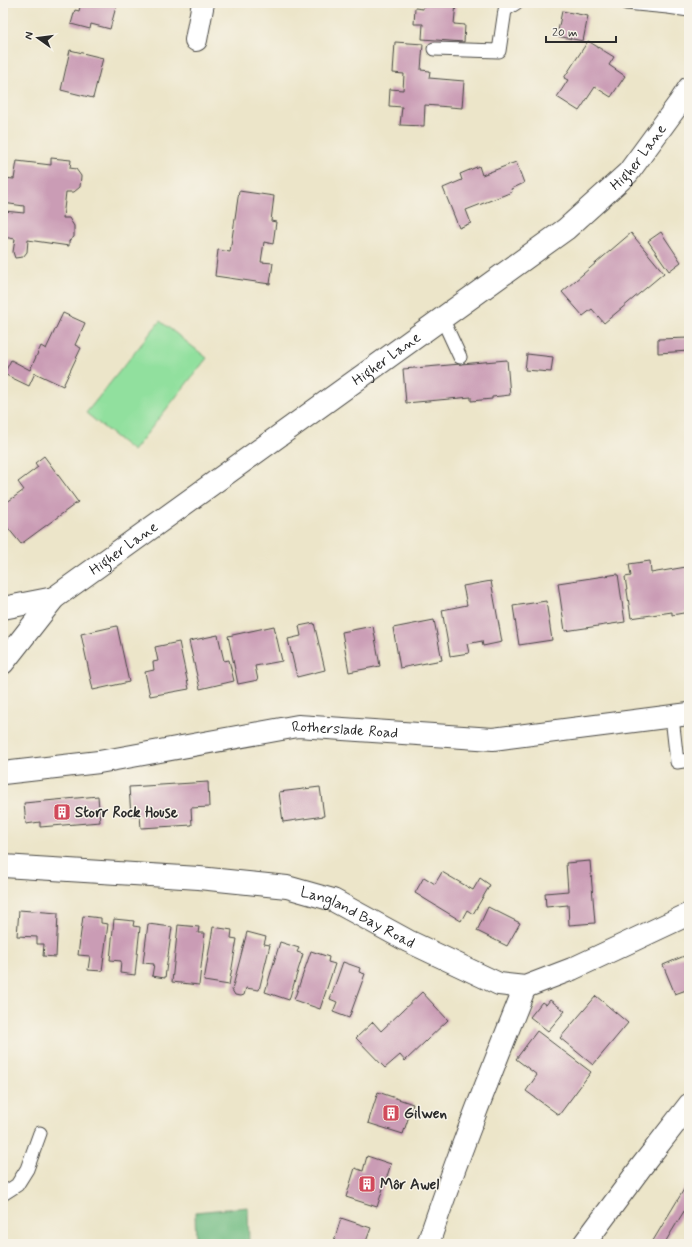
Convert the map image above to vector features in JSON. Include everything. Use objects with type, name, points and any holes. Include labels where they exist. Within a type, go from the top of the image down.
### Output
[{"type":"street","points":[[196,40],[203,3]]},
{"type":"street","name":"Higher Lane","points":[[3,663],[54,598],[566,229],[628,173],[689,88]]},
{"type":"street","name":"Higher Lane","points":[[3,608],[54,598]]},
{"type":"street","name":"Rotherslade Road","points":[[3,773],[99,762],[298,726],[493,739],[680,716]]},
{"type":"street","name":"Langland Bay Road","points":[[3,866],[199,878],[286,887],[333,900],[408,941],[499,984],[525,987],[572,970],[689,914]]},
{"type":"street","points":[[428,1244],[475,1113],[525,987]]},
{"type":"street","points":[[584,1244],[641,1167],[689,1106]]},
{"type":"lane","points":[[434,49],[499,51],[505,10],[516,3]]},
{"type":"lane","points":[[626,3],[689,10]]},
{"type":"lane","points":[[442,318],[460,357]]},
{"type":"lane","points":[[680,716],[677,762],[689,760]]},
{"type":"lane","points":[[3,1194],[16,1185],[27,1169],[40,1132]]},
{"type":"green space","points":[[160,321],[207,358],[133,451],[86,413]]},
{"type":"green space","points":[[248,1207],[249,1244],[196,1244],[195,1212]]},
{"type":"building","points":[[81,3],[117,3],[110,29],[91,24],[90,29],[71,24],[75,10],[79,11]]},
{"type":"building","points":[[424,3],[456,3],[454,24],[465,25],[464,42],[422,39],[423,24],[414,24],[415,8],[423,9]]},
{"type":"building","points":[[562,11],[588,16],[583,41],[557,36]]},
{"type":"building","points":[[588,41],[614,57],[609,65],[625,76],[611,97],[595,87],[579,111],[557,97],[568,80],[564,78]]},
{"type":"building","points":[[395,42],[423,44],[421,70],[430,71],[429,78],[464,81],[462,108],[425,105],[424,126],[400,125],[402,107],[389,106],[390,89],[403,90],[404,74],[393,73]]},
{"type":"building","points":[[70,50],[103,58],[93,98],[61,90]]},
{"type":"building","points":[[51,158],[71,160],[70,168],[76,169],[81,176],[80,187],[74,192],[66,192],[63,218],[69,218],[74,226],[74,237],[69,241],[69,246],[28,240],[27,252],[23,257],[15,258],[13,252],[15,239],[3,237],[4,211],[24,213],[24,206],[3,203],[3,178],[14,179],[17,161],[51,165]]},
{"type":"building","points":[[516,162],[524,183],[511,189],[512,192],[466,210],[471,223],[459,228],[443,188],[462,180],[460,174],[479,166],[482,175]]},
{"type":"building","points":[[239,191],[274,196],[271,221],[276,222],[273,244],[264,242],[261,262],[273,263],[270,284],[215,276],[218,250],[230,252]]},
{"type":"building","points":[[661,232],[681,262],[669,271],[648,241]]},
{"type":"building","points":[[631,233],[664,273],[604,323],[592,309],[583,316],[562,292]]},
{"type":"building","points":[[63,313],[85,323],[75,345],[81,348],[63,386],[35,373],[29,386],[4,374],[11,360],[30,370],[41,346],[46,349]]},
{"type":"building","points":[[689,338],[689,351],[658,353],[658,339]]},
{"type":"building","points":[[527,354],[553,357],[551,372],[525,370]]},
{"type":"building","points":[[507,360],[510,395],[492,397],[492,399],[471,401],[471,397],[406,403],[403,369]]},
{"type":"building","points":[[44,456],[78,502],[21,544],[8,528],[3,532],[3,505],[24,490],[18,482],[38,467],[35,463]]},
{"type":"building","points":[[650,561],[651,573],[686,567],[689,584],[689,612],[672,615],[672,612],[631,618],[625,577],[631,576],[629,564]]},
{"type":"building","points":[[618,574],[625,622],[565,631],[558,583]]},
{"type":"building","points":[[491,581],[502,642],[483,646],[482,641],[467,644],[469,653],[450,656],[442,610],[467,605],[463,586]]},
{"type":"building","points":[[546,601],[552,640],[519,645],[513,606]]},
{"type":"building","points":[[434,620],[442,660],[400,668],[393,628]]},
{"type":"building","points":[[314,623],[325,670],[297,677],[288,639],[301,636],[299,626]]},
{"type":"building","points":[[117,626],[129,682],[93,690],[81,634]]},
{"type":"building","points":[[274,626],[282,661],[255,666],[258,680],[238,684],[228,636]]},
{"type":"building","points":[[373,626],[380,666],[349,672],[342,632]]},
{"type":"building","points":[[218,635],[224,661],[229,660],[234,681],[200,689],[189,641]]},
{"type":"building","points":[[179,642],[189,689],[150,696],[145,672],[154,670],[153,662],[158,661],[155,647]]},
{"type":"building","points":[[208,782],[209,807],[191,808],[192,825],[141,828],[140,815],[131,816],[129,787]]},
{"type":"building","points":[[320,787],[324,816],[283,822],[279,792]]},
{"type":"building","name":"Storr Rock House","points":[[98,796],[100,822],[40,827],[40,822],[26,824],[24,803]]},
{"type":"building","points":[[590,861],[595,923],[569,925],[568,905],[546,907],[545,893],[568,891],[566,863]]},
{"type":"building","points":[[442,872],[473,890],[480,878],[490,885],[473,914],[467,910],[461,921],[415,893],[424,877],[435,884]]},
{"type":"building","points":[[488,907],[520,923],[507,946],[477,931]]},
{"type":"building","points":[[19,910],[58,913],[56,957],[43,956],[44,944],[37,944],[37,937],[17,936]]},
{"type":"building","points":[[83,916],[101,918],[101,923],[108,924],[102,971],[88,970],[90,956],[78,955]]},
{"type":"building","points":[[114,919],[134,921],[133,926],[140,927],[135,975],[120,973],[121,961],[110,960]]},
{"type":"building","points":[[148,924],[172,927],[165,978],[152,976],[154,964],[143,963]]},
{"type":"building","points":[[178,925],[199,927],[198,933],[205,933],[199,985],[172,982]]},
{"type":"building","points":[[213,927],[232,930],[231,938],[237,939],[229,985],[204,981]]},
{"type":"building","points":[[247,932],[266,937],[264,944],[270,945],[259,990],[246,988],[244,995],[241,996],[235,995],[232,990]]},
{"type":"building","points":[[280,942],[299,948],[297,952],[303,954],[289,1000],[265,992]]},
{"type":"building","points":[[311,951],[329,957],[328,962],[335,964],[320,1009],[294,1000]]},
{"type":"building","points":[[689,954],[689,989],[675,994],[663,965]]},
{"type":"building","points":[[343,962],[360,968],[359,972],[365,974],[349,1018],[333,1012],[337,1002],[330,999]]},
{"type":"building","points":[[422,992],[448,1020],[405,1061],[400,1055],[385,1068],[356,1038],[373,1022],[381,1031]]},
{"type":"building","points":[[596,996],[628,1023],[593,1065],[560,1038]]},
{"type":"building","points":[[550,1000],[565,1011],[548,1031],[530,1017],[542,1002],[546,1005]]},
{"type":"building","points":[[537,1031],[591,1072],[559,1115],[526,1091],[537,1075],[516,1059]]},
{"type":"building","name":"Gilwen","points":[[378,1092],[413,1104],[403,1134],[368,1123]]},
{"type":"building","name":"Môr Awel","points":[[367,1156],[391,1164],[377,1207],[346,1197],[355,1168],[363,1171]]},
{"type":"building","points":[[689,1181],[689,1203],[664,1244],[651,1244]]},
{"type":"building","points":[[341,1218],[371,1228],[365,1244],[333,1244]]},
{"type":"building","points":[[689,1233],[689,1244],[682,1244]]},
{"type":"place","name":"Storr Rock House","points":[[62,812]]},
{"type":"place","name":"Gilwen","points":[[391,1113]]},
{"type":"place","name":"Môr Awel","points":[[367,1184]]}]
